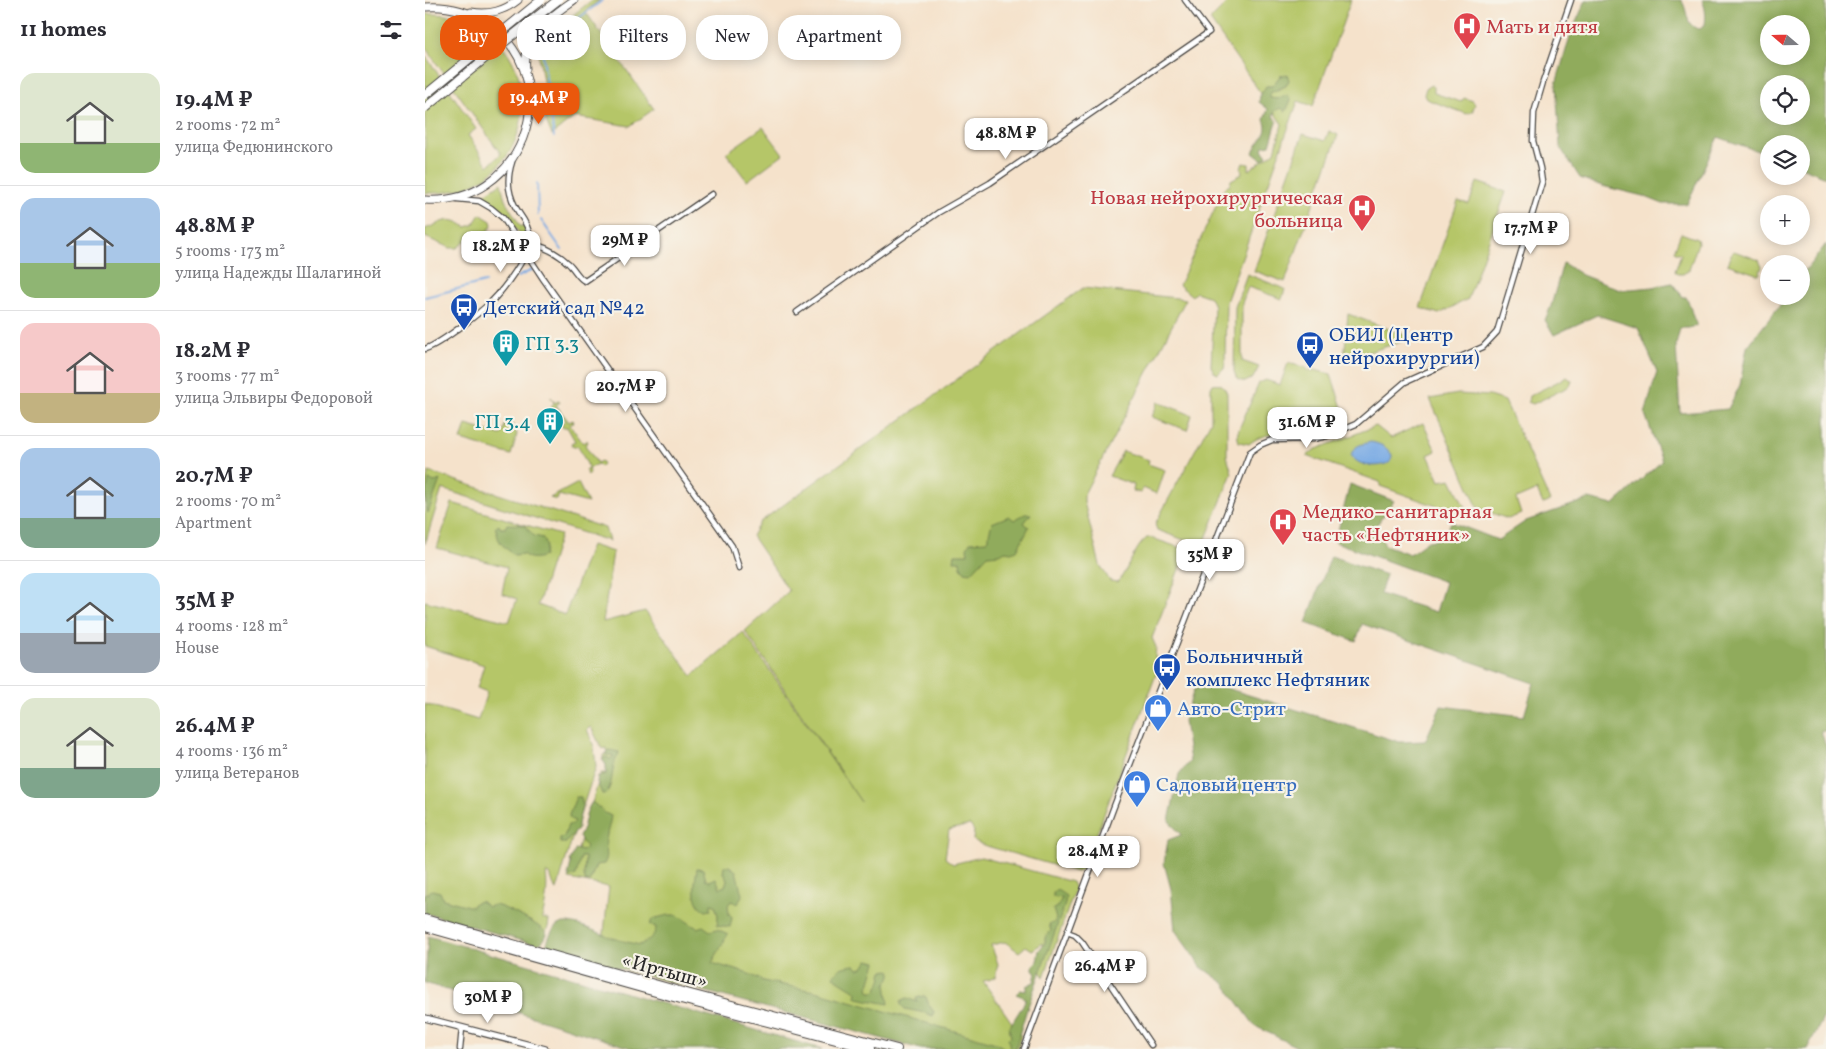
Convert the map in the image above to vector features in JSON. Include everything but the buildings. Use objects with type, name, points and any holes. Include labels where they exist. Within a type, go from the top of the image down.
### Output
[{"type":"highway","points":[[425,95],[541,0]]},
{"type":"highway","points":[[425,108],[558,0]]},
{"type":"highway","name":"«Иртыш»","points":[[425,919],[679,991],[897,1049]]},
{"type":"highway","name":"«Иртыш»","points":[[425,927],[677,998],[870,1049]]},
{"type":"main road","points":[[427,7],[477,13],[493,12],[507,8],[518,0]]},
{"type":"main road","points":[[425,200],[443,200],[480,188],[501,172],[513,158],[525,135],[529,120],[530,97],[527,47],[533,34],[544,23],[575,0]]},
{"type":"main road","points":[[456,10],[485,21],[503,37],[520,62],[528,84]]},
{"type":"street","points":[[797,312],[939,212],[990,183],[1209,32],[1185,0]]},
{"type":"street","points":[[1024,1049],[1247,456],[1260,445],[1272,440],[1313,440],[1356,424],[1405,382],[1483,347],[1497,332],[1542,182],[1533,141],[1534,113],[1571,0]]},
{"type":"street","points":[[513,158],[508,181],[509,191],[512,201],[529,232],[529,245],[526,253]]},
{"type":"street","points":[[425,349],[448,336],[489,304],[499,294],[532,246],[541,247],[561,257],[585,281],[712,194]]},
{"type":"street","points":[[443,200],[471,199],[479,201],[503,218],[732,546],[739,568]]},
{"type":"street","points":[[1067,932],[1075,935],[1082,942],[1151,1045]]},
{"type":"street","points":[[425,1018],[545,1049]]},
{"type":"street","points":[[461,1049],[462,1028]]},
{"type":"green space","points":[[592,0],[600,0],[585,11],[588,15],[573,15]]},
{"type":"green space","points":[[1230,0],[1351,0],[1313,106],[1298,101],[1226,302],[1225,363],[1224,368],[1218,374],[1214,372],[1211,366],[1214,306],[1210,297],[1196,292],[1192,296],[1179,285],[1225,187],[1230,184],[1231,180],[1242,174],[1241,168],[1243,163],[1249,164],[1249,170],[1275,152],[1282,124],[1210,20]]},
{"type":"green space","points":[[1586,0],[1681,0],[1689,22],[1695,28],[1700,29],[1705,25],[1706,15],[1702,0],[1826,0],[1826,177],[1810,171],[1810,135],[1760,135],[1760,152],[1718,137],[1687,204],[1663,204],[1643,196],[1602,186],[1580,178],[1560,147],[1556,84],[1571,33]]},
{"type":"green space","points":[[425,14],[440,16],[440,60],[507,60],[507,56],[516,70],[523,104],[516,138],[498,167],[468,187],[425,193],[425,55],[476,129],[468,135],[488,166],[501,154],[425,47]]},
{"type":"green space","points":[[590,18],[600,32],[600,60],[620,60],[654,109],[630,126],[574,117],[552,135],[546,121],[545,92],[539,60],[590,60]]},
{"type":"green space","points":[[1287,74],[1289,80],[1286,86],[1270,93],[1270,98],[1277,99],[1288,95],[1291,100],[1286,111],[1281,108],[1275,111],[1273,116],[1277,121],[1270,145],[1264,146],[1263,151],[1267,156],[1262,160],[1253,153],[1266,129],[1264,120],[1268,109],[1259,102],[1260,96],[1266,86],[1272,86],[1280,76]]},
{"type":"green space","points":[[1431,85],[1434,87],[1434,93],[1461,102],[1464,98],[1473,101],[1475,105],[1472,112],[1467,114],[1426,99],[1424,95],[1426,88]]},
{"type":"green space","points":[[763,127],[783,154],[747,181],[726,153]]},
{"type":"green space","points":[[1329,131],[1338,135],[1285,282],[1254,271],[1303,134],[1325,141]]},
{"type":"green space","points":[[1477,182],[1506,192],[1468,299],[1439,314],[1420,308],[1458,201],[1469,204]]},
{"type":"green space","points":[[501,183],[505,200],[521,227],[524,225],[526,242],[501,209],[482,196]]},
{"type":"green space","points":[[480,214],[491,221],[492,225],[488,231],[474,240],[467,240],[457,248],[450,248],[425,237],[425,229],[441,222],[450,220],[466,227],[473,225]]},
{"type":"green space","points":[[1681,233],[1697,239],[1698,243],[1689,270],[1683,274],[1677,274],[1675,271],[1681,254],[1674,251]]},
{"type":"green space","points":[[1826,244],[1826,731],[1821,731],[1826,747],[1826,1013],[1807,1049],[1301,1049],[1255,1026],[1224,983],[1201,967],[1175,930],[1171,889],[1164,863],[1168,840],[1181,835],[1169,821],[1179,774],[1190,761],[1184,721],[1194,689],[1223,687],[1400,742],[1425,741],[1441,706],[1524,716],[1534,683],[1362,624],[1356,641],[1306,623],[1331,556],[1386,575],[1380,594],[1436,612],[1445,582],[1335,542],[1350,484],[1394,501],[1376,526],[1385,545],[1410,554],[1428,541],[1444,538],[1451,522],[1498,540],[1526,521],[1589,499],[1613,505],[1662,461],[1645,414],[1657,372],[1638,328],[1597,315],[1554,335],[1545,320],[1551,306],[1563,263],[1582,275],[1620,290],[1672,283],[1683,297],[1686,297],[1697,325],[1689,328],[1680,328],[1676,345],[1680,413],[1728,409],[1740,385],[1747,347],[1780,305],[1810,305],[1810,264]]},
{"type":"green space","points":[[1734,251],[1759,260],[1759,275],[1727,264]]},
{"type":"green space","points":[[1247,274],[1285,289],[1282,299],[1248,287],[1242,303],[1242,361],[1259,367],[1253,378],[1245,382],[1238,379],[1234,371],[1235,307]]},
{"type":"green space","points":[[1083,288],[1186,299],[1084,494],[1084,502],[1100,565],[1110,581],[1118,582],[1141,544],[1149,537],[1195,553],[1198,559],[1197,562],[1183,559],[1152,638],[1156,647],[1155,658],[1161,661],[1084,868],[1077,872],[983,845],[973,840],[974,831],[970,825],[949,830],[945,858],[953,864],[981,857],[1072,882],[1075,889],[1044,977],[1036,965],[1043,949],[1043,943],[1032,950],[1026,946],[1019,952],[1005,942],[991,945],[998,964],[995,977],[983,981],[1021,1036],[1018,1049],[923,1049],[603,941],[609,887],[569,879],[601,773],[606,773],[608,764],[603,761],[603,755],[607,753],[606,748],[602,749],[591,727],[587,729],[594,747],[596,767],[557,890],[550,874],[546,873],[547,885],[542,918],[549,920],[544,937],[425,911],[425,704],[478,720],[487,692],[477,688],[484,665],[425,646],[425,601],[509,622],[517,599],[502,593],[507,567],[437,548],[452,503],[560,535],[538,605],[565,615],[591,545],[613,552],[603,622],[645,611],[692,676],[743,632],[861,802],[745,631],[789,591],[752,536],[760,522]]},
{"type":"green space","points":[[1348,314],[1413,338],[1344,360]]},
{"type":"green space","points":[[1288,363],[1307,368],[1306,370],[1313,372],[1314,370],[1331,374],[1346,420],[1311,432],[1274,434],[1257,439],[1249,444],[1239,442],[1237,435],[1239,429],[1259,383],[1266,380],[1280,385]]},
{"type":"green space","points":[[1567,377],[1572,381],[1570,386],[1533,404],[1528,402],[1529,396]]},
{"type":"green space","points":[[1213,384],[1222,385],[1227,393],[1227,456],[1232,473],[1205,541],[1198,545],[1157,530],[1155,524],[1211,421],[1211,388]]},
{"type":"green space","points":[[1458,394],[1489,396],[1505,401],[1550,501],[1543,504],[1537,490],[1516,499],[1521,514],[1508,519],[1478,508],[1430,399]]},
{"type":"green space","points":[[551,397],[555,403],[559,400],[560,402],[556,405],[569,422],[573,420],[574,422],[570,425],[583,443],[587,440],[588,442],[585,445],[597,463],[601,461],[603,464],[600,467],[597,464],[588,469],[590,474],[588,475],[585,470],[589,468],[578,446],[573,447],[571,443],[575,441],[567,427],[563,428],[561,424],[565,421],[557,407],[553,409],[551,406],[554,403]]},
{"type":"green space","points":[[1158,402],[1192,415],[1187,430],[1152,417]]},
{"type":"green space","points":[[506,423],[512,424],[517,434],[511,455],[461,440],[466,425],[501,435]]},
{"type":"green space","points":[[1423,423],[1436,451],[1428,455],[1440,481],[1451,479],[1470,518],[1380,486],[1380,482],[1307,456],[1314,450],[1376,426],[1391,438]]},
{"type":"green space","points":[[1123,451],[1149,460],[1148,464],[1165,470],[1157,494],[1143,488],[1141,493],[1133,491],[1134,485],[1109,476]]},
{"type":"green space","points":[[429,472],[605,528],[609,541],[442,489],[425,544],[425,484]]},
{"type":"green space","points":[[429,480],[435,482],[440,480],[428,513],[426,497]]},
{"type":"green space","points":[[578,483],[588,503],[559,495],[557,500],[550,498]]},
{"type":"green space","points":[[1025,514],[1031,514],[1024,523],[1029,527],[1017,550],[988,555],[971,573],[965,572],[961,567],[960,561],[954,561],[955,554],[968,554],[967,548],[970,542],[987,541],[992,523],[1009,516],[1014,520]]},
{"type":"green space","points":[[507,524],[524,525],[534,536],[543,538],[546,545],[544,556],[530,558],[523,554],[514,555],[508,550],[500,542],[495,528],[499,525],[500,528],[505,528]]},
{"type":"green space","points":[[609,750],[619,752],[614,764],[609,787],[606,794],[602,794],[597,782],[598,776],[606,774],[606,765],[602,759],[613,757],[613,755],[606,755],[605,753]]},
{"type":"green space","points":[[576,797],[581,797],[582,801],[578,830],[566,843],[560,843],[560,838],[564,837],[568,825],[573,824],[575,821],[570,819],[569,815]]},
{"type":"green space","points":[[592,802],[603,812],[611,816],[606,837],[606,861],[604,864],[596,865],[590,881],[586,882],[584,877],[585,857],[581,857],[576,875],[568,876],[570,860],[576,849],[582,851],[586,847],[579,837]]},
{"type":"green space","points":[[724,866],[729,866],[736,871],[742,895],[738,904],[731,901],[728,905],[729,914],[732,918],[730,927],[717,925],[718,916],[715,905],[711,904],[711,910],[706,911],[698,903],[695,892],[697,868],[703,869],[706,880],[710,881],[716,878],[720,888],[725,886],[727,880],[723,873]]},
{"type":"green space","points":[[1057,890],[1066,896],[1065,904],[1026,1012],[1015,1049],[1010,1049],[1008,1038],[1011,1037],[1009,1028],[1026,998],[1016,994],[1020,990],[1026,991],[1026,986],[1034,982],[1036,973],[1033,965],[1037,961],[1039,950],[1045,943],[1045,937],[1051,931],[1049,924],[1054,923],[1056,919],[1053,909],[1057,907],[1062,898],[1053,897],[1053,893]]},
{"type":"green space","points":[[429,891],[440,892],[443,899],[472,907],[474,903],[480,901],[488,907],[500,906],[531,922],[547,934],[540,944],[530,943],[425,913],[425,893],[429,894]]},
{"type":"green space","points":[[677,915],[697,928],[703,926],[710,931],[717,929],[728,934],[712,963],[749,974],[763,981],[819,992],[996,1043],[1006,1049],[921,1049],[558,952],[546,947],[553,930],[560,924],[565,923],[578,925],[613,938],[640,945],[651,938],[656,930],[656,927],[650,925],[652,919]]},
{"type":"green space","points":[[428,936],[822,1049],[634,1049],[425,983]]},
{"type":"green space","points":[[868,960],[876,962],[868,988],[870,992],[875,992],[877,989],[882,977],[882,971],[890,970],[891,972],[891,976],[886,984],[889,1004],[857,998],[857,992],[833,976],[837,971],[845,967],[855,965],[858,969],[863,968]]},
{"type":"green space","points":[[924,996],[934,1012],[933,1016],[905,1009],[901,1005],[901,1001],[907,998],[917,1002],[916,998]]},
{"type":"water","points":[[1371,442],[1381,445],[1388,450],[1392,455],[1391,462],[1375,466],[1364,465],[1351,455],[1354,449]]},
{"type":"waterway","points":[[554,137],[543,56],[546,45],[552,38],[603,0]]},
{"type":"waterway","points":[[537,183],[538,215]]},
{"type":"waterway","points":[[541,220],[562,250]]},
{"type":"waterway","points":[[518,277],[532,270]]},
{"type":"waterway","points":[[425,297],[485,282]]},
{"type":"place","name":"Мать и дитя","points":[[1467,50]]},
{"type":"place","name":"Новая нейрохирургическая больница","points":[[1362,232]]},
{"type":"place","name":"Детский сад №42","points":[[464,331]]},
{"type":"place","name":"ГП 3.3","points":[[506,367]]},
{"type":"place","name":"ОБИЛ (Центр нейрохирургии)","points":[[1310,369]]},
{"type":"place","name":"ГП 3.4","points":[[550,445]]},
{"type":"place","name":"Медико–санитарная часть «Нефтяник»","points":[[1283,546]]},
{"type":"place","name":"Больничный комплекс Нефтяник","points":[[1167,691]]},
{"type":"place","name":"Авто-Стрит","points":[[1158,732]]},
{"type":"place","name":"Садовый центр","points":[[1137,808]]}]
